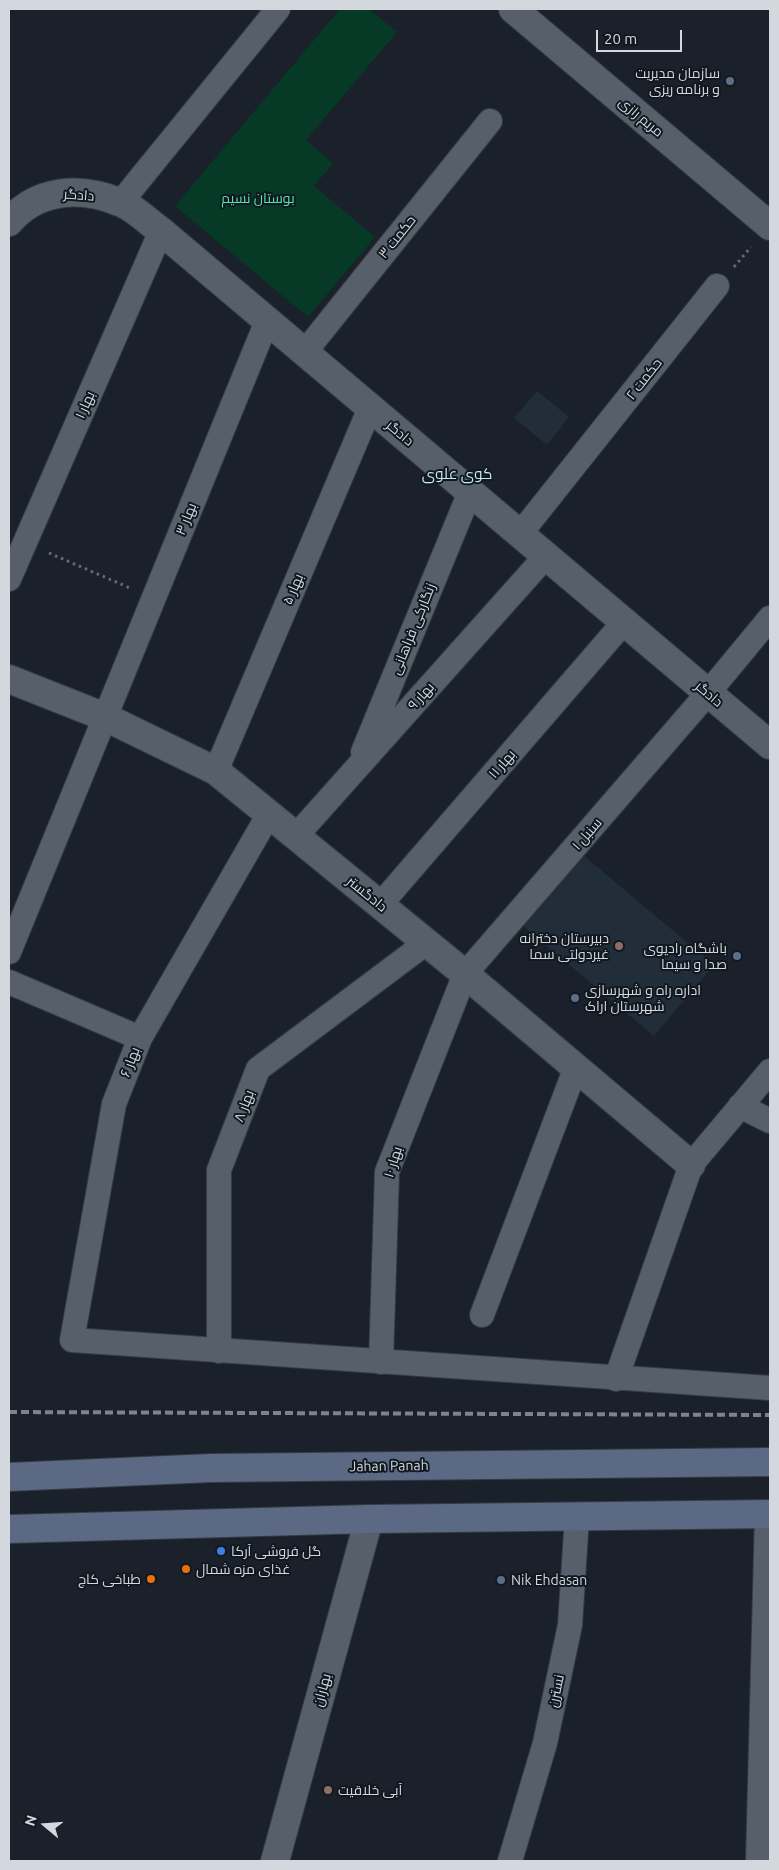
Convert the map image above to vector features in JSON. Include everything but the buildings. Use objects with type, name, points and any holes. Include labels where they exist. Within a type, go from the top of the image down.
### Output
[{"type":"main road","name":"Jahan Panah","points":[[9,1477],[211,1468],[770,1462]]},
{"type":"main road","points":[[9,1529],[369,1518],[769,1514]]},
{"type":"street","points":[[121,202],[278,9]]},
{"type":"street","name":"مریم رازی","points":[[513,9],[770,225]]},
{"type":"street","name":"حکمت ۳","points":[[304,353],[490,121]]},
{"type":"street","name":"دادگر","points":[[9,222],[17,212],[51,194],[89,193],[121,202],[161,231],[770,746]]},
{"type":"street","name":"بهار ۱","points":[[9,580],[161,231]]},
{"type":"street","name":"حکمت ۲","points":[[520,534],[717,286]]},
{"type":"street","name":"بهار ۳","points":[[9,952],[267,320]]},
{"type":"street","name":"بهار ۵","points":[[216,770],[370,408]]},
{"type":"street","name":"زنگارکی فراهانی","points":[[357,767],[470,492]]},
{"type":"street","name":"بهار ۹","points":[[296,836],[546,556]]},
{"type":"street","name":"سنبل ۱","points":[[465,974],[708,693],[770,618]]},
{"type":"street","name":"بهار ۱۱","points":[[380,905],[624,622]]},
{"type":"street","name":"دادگستر","points":[[9,679],[105,717],[216,770],[465,974],[691,1165]]},
{"type":"street","name":"بهار ۶","points":[[219,1351],[72,1340],[114,1104],[140,1038],[269,814]]},
{"type":"street","name":"بهار ۸","points":[[219,1351],[219,1170],[258,1069],[426,943]]},
{"type":"street","name":"بهار ۱۰","points":[[381,1362],[387,1172],[465,974]]},
{"type":"street","points":[[9,982],[140,1038]]},
{"type":"street","points":[[482,1316],[576,1068]]},
{"type":"street","points":[[616,1379],[691,1165],[770,1071]]},
{"type":"street","points":[[740,1106],[770,1121]]},
{"type":"street","points":[[219,1351],[770,1388]]},
{"type":"street","points":[[758,1861],[769,1514]]},
{"type":"street","name":"نسترن","points":[[510,1861],[545,1744],[570,1625],[577,1517]]},
{"type":"street","name":"بهاران","points":[[275,1861],[369,1518]]},
{"type":"path","points":[[717,286],[770,225]]},
{"type":"path","points":[[25,543],[154,598]]},
{"type":"shaded area","points":[[537,391],[569,417],[547,445],[514,418]]},
{"type":"shaded area","name":"دبیرستان دخترانه غیردولتی سما","points":[[583,855],[714,965],[654,1036],[523,926]]},
{"type":"green space","name":"بوستان نسیم","points":[[340,9],[369,9],[397,32],[306,140],[333,163],[314,186],[375,237],[308,317],[175,206]]},
{"type":"railway","points":[[9,1412],[770,1415]]},
{"type":"place","name":"سازمان مدیریت و برنامه ریزی","points":[[730,81]]},
{"type":"place","name":"دبیرستان دخترانه غیردولتی سما","points":[[619,946]]},
{"type":"place","name":"باشگاه رادیوی صدا و سیما","points":[[737,956]]},
{"type":"place","name":"اداره راه و شهرسازی شهرستان اراک","points":[[575,998]]},
{"type":"place","name":"گل فروشی آرکا","points":[[221,1551]]},
{"type":"place","name":"غذای مزه شمال","points":[[186,1569]]},
{"type":"place","name":"طباخی کاج","points":[[151,1579]]},
{"type":"place","name":"Nik Ehdasan","points":[[501,1580]]},
{"type":"place","name":"آبی خلاقیت","points":[[328,1790]]},
{"type":"district","name":"کوی علوی","points":[[457,474]]}]
